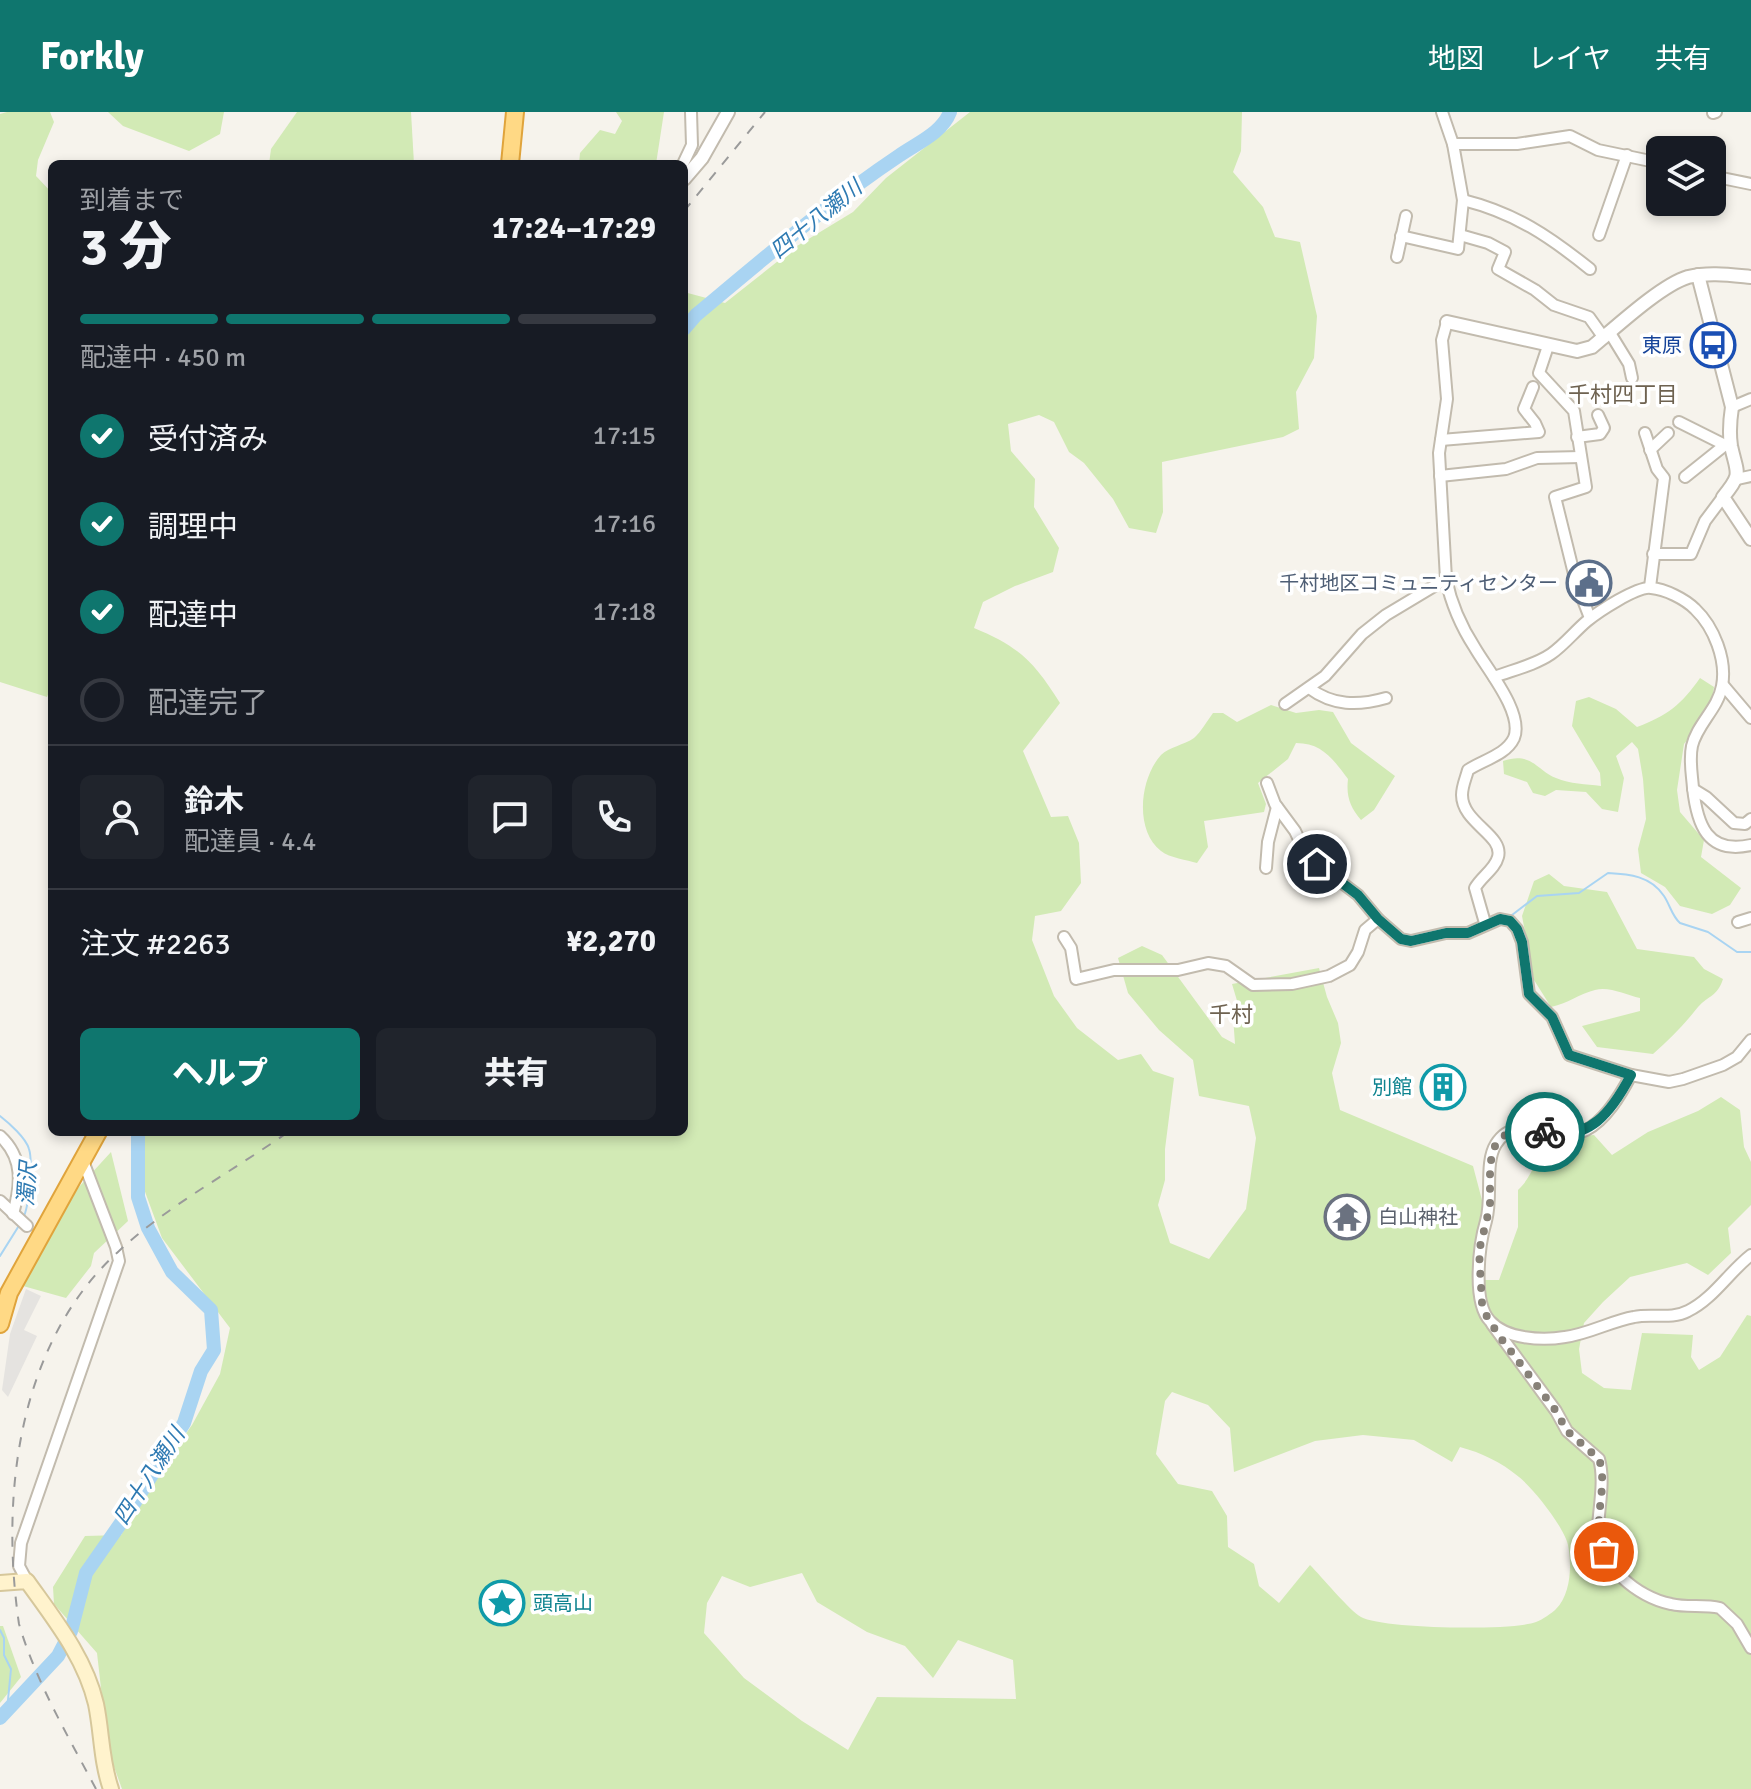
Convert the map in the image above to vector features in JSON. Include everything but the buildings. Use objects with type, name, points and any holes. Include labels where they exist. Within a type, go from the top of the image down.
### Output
[{"type":"highway","points":[[510,160],[515,112]]},
{"type":"highway","points":[[0,1324],[9,1293],[96,1136]]},
{"type":"main road","points":[[0,1583],[27,1581],[74,1650],[88,1679],[96,1707],[105,1770],[111,1789]]},
{"type":"street","points":[[685,160],[692,145],[691,112]]},
{"type":"street","points":[[688,174],[708,150],[728,112]]},
{"type":"street","points":[[1401,236],[1458,249],[1463,200],[1453,144],[1442,112]]},
{"type":"street","points":[[1453,144],[1517,144],[1570,136],[1590,148],[1646,160]]},
{"type":"street","points":[[1599,235],[1627,155]]},
{"type":"street","points":[[1726,179],[1751,184]]},
{"type":"street","points":[[1463,200],[1495,208],[1515,218],[1558,243],[1590,269]]},
{"type":"street","points":[[1397,257],[1406,216]]},
{"type":"street","points":[[1460,235],[1488,243],[1505,252],[1498,269],[1554,305],[1589,317],[1629,364],[1632,378]]},
{"type":"street","points":[[1653,554],[1691,554],[1705,521],[1737,479],[1739,468],[1728,444],[1732,407],[1698,275]]},
{"type":"street","points":[[1485,923],[1475,888],[1494,864],[1498,851],[1495,840],[1466,813],[1461,796],[1468,770],[1505,750],[1514,737],[1513,714],[1474,647],[1449,595],[1446,579],[1440,476],[1447,399],[1442,340],[1447,322],[1577,351],[1592,347],[1674,283],[1698,275],[1751,277]]},
{"type":"street","points":[[1548,346],[1539,373],[1574,411],[1586,487],[1555,497],[1576,582],[1590,618]]},
{"type":"street","points":[[1441,440],[1539,432],[1524,409],[1533,387]]},
{"type":"street","points":[[1732,407],[1751,399]]},
{"type":"street","points":[[1577,437],[1600,434],[1604,428],[1602,419]]},
{"type":"street","points":[[1679,422],[1728,444]]},
{"type":"street","points":[[1645,433],[1657,469],[1664,478],[1650,587]]},
{"type":"street","points":[[1650,450],[1668,433]]},
{"type":"street","points":[[1685,477],[1728,444]]},
{"type":"street","points":[[1691,453],[1700,465]]},
{"type":"street","points":[[1440,476],[1506,469],[1537,458],[1581,457]]},
{"type":"street","points":[[1737,479],[1751,476]]},
{"type":"street","points":[[1723,497],[1751,539]]},
{"type":"street","points":[[1285,704],[1338,665],[1362,634],[1386,615],[1446,579]]},
{"type":"street","points":[[1494,677],[1552,653],[1590,618],[1635,591],[1650,587],[1686,601],[1702,617],[1716,640],[1722,663],[1723,685],[1692,747],[1696,815],[1709,836],[1728,847],[1751,845]]},
{"type":"street","points":[[1723,685],[1751,718]]},
{"type":"street","points":[[1309,688],[1321,697],[1348,704],[1364,704],[1386,698]]},
{"type":"street","points":[[1267,783],[1277,807],[1295,831],[1305,852],[1358,895],[1378,919],[1401,939],[1411,941],[1446,933],[1468,933],[1485,923],[1506,919],[1517,929],[1522,942],[1529,994],[1552,1017],[1569,1055],[1658,1081],[1683,1079],[1737,1057],[1751,1040]]},
{"type":"street","points":[[1693,789],[1734,823],[1745,824],[1751,819]]},
{"type":"street","points":[[1266,868],[1268,842],[1277,807]]},
{"type":"street","points":[[1738,922],[1751,918]]},
{"type":"street","points":[[1064,937],[1071,948],[1076,979],[1114,970],[1176,970],[1208,963],[1226,966],[1246,982],[1262,986],[1292,984],[1341,971],[1354,960],[1365,930],[1378,919]]},
{"type":"street","points":[[1631,1075],[1612,1106],[1587,1130],[1572,1134],[1524,1128],[1510,1130],[1495,1146],[1490,1164],[1490,1206],[1479,1251],[1482,1303],[1491,1322],[1556,1411],[1567,1431],[1599,1459],[1598,1539],[1609,1561],[1644,1596],[1674,1605],[1720,1608],[1737,1624],[1751,1648]]},
{"type":"street","points":[[0,1136],[12,1149],[19,1165],[20,1219],[0,1201]]},
{"type":"street","points":[[27,1581],[19,1566],[21,1543],[119,1261],[83,1161]]},
{"type":"street","points":[[1491,1322],[1509,1333],[1539,1339],[1590,1331],[1635,1316],[1681,1315],[1699,1305],[1751,1255]]},
{"type":"green space","points":[[50,112],[54,122],[38,160],[36,176],[48,189],[47,697],[0,682],[0,114]]},
{"type":"green space","points":[[108,112],[224,112],[220,134],[189,151],[123,126]]},
{"type":"green space","points":[[297,112],[411,112],[414,160],[270,160],[271,149]]},
{"type":"green space","points":[[616,112],[664,112],[657,160],[579,160],[580,153],[600,130],[615,134],[622,121]]},
{"type":"green space","points":[[970,112],[1242,112],[1241,151],[1233,172],[1263,207],[1275,237],[1300,242],[1317,316],[1314,358],[1296,392],[1299,429],[1283,437],[1162,462],[1163,512],[1156,533],[1129,528],[1113,499],[1084,463],[1069,452],[1054,422],[1039,415],[1008,424],[1011,451],[1035,479],[1034,507],[1059,548],[1053,572],[983,602],[974,628],[1015,649],[1033,666],[1060,703],[1023,751],[1051,817],[1068,816],[1079,843],[1081,883],[1061,911],[1035,916],[1032,940],[1054,996],[1077,1028],[1118,1060],[1141,1054],[1153,1071],[1174,1078],[1165,1149],[1165,1180],[1158,1205],[1170,1243],[1209,1259],[1246,1209],[1256,1138],[1249,1106],[1199,1096],[1193,1060],[1159,1030],[1128,993],[1118,958],[1142,946],[1162,955],[1222,1037],[1235,1044],[1233,1016],[1238,1004],[1232,984],[1319,968],[1338,1023],[1341,1043],[1332,1073],[1340,1110],[1473,1166],[1483,1204],[1478,1280],[1499,1280],[1518,1227],[1518,1190],[1550,1139],[1594,1135],[1612,1155],[1648,1132],[1698,1111],[1721,1097],[1740,1110],[1744,1147],[1751,1162],[1751,1205],[1728,1228],[1731,1253],[1708,1275],[1687,1263],[1630,1277],[1584,1323],[1579,1349],[1582,1373],[1604,1388],[1631,1390],[1642,1333],[1693,1335],[1691,1357],[1699,1370],[1720,1357],[1747,1315],[1751,1316],[1751,1789],[122,1789],[108,1750],[97,1653],[54,1604],[53,1587],[85,1536],[121,1535],[192,1425],[220,1374],[230,1328],[162,1238],[144,1189],[142,1149],[145,1136],[688,1136],[688,293],[725,303],[797,246],[853,212],[886,178]],"holes":[[[1172,1392],[1208,1405],[1230,1428],[1234,1472],[1315,1441],[1363,1435],[1414,1440],[1452,1462],[1460,1447],[1498,1462],[1532,1490],[1565,1537],[1570,1570],[1561,1603],[1544,1618],[1523,1625],[1448,1627],[1374,1621],[1356,1613],[1310,1565],[1279,1603],[1259,1586],[1254,1564],[1228,1547],[1227,1516],[1212,1491],[1178,1484],[1156,1454],[1165,1401]],[[802,1573],[817,1602],[867,1632],[905,1646],[933,1678],[958,1640],[1013,1660],[1016,1699],[877,1697],[848,1750],[744,1678],[704,1633],[707,1603],[722,1576],[750,1587]]]},
{"type":"green space","points":[[1700,678],[1714,687],[1710,712],[1684,744],[1677,790],[1680,812],[1704,840],[1701,857],[1741,888],[1730,905],[1712,914],[1680,906],[1665,887],[1641,873],[1638,849],[1646,819],[1638,749],[1632,742],[1616,756],[1624,778],[1618,812],[1602,809],[1586,792],[1556,790],[1545,796],[1533,793],[1527,782],[1504,774],[1503,761],[1521,758],[1561,780],[1601,786],[1600,773],[1572,726],[1576,701],[1589,697],[1616,709],[1637,727],[1673,708]]},
{"type":"green space","points":[[1271,705],[1296,713],[1333,712],[1351,743],[1395,776],[1374,810],[1361,820],[1350,801],[1348,779],[1337,765],[1320,749],[1296,743],[1288,759],[1258,783],[1266,804],[1264,812],[1204,821],[1208,847],[1197,863],[1161,851],[1152,842],[1147,830],[1143,804],[1148,777],[1161,755],[1194,738],[1213,713],[1223,713],[1237,722]]},
{"type":"green space","points":[[1549,874],[1564,886],[1607,892],[1637,949],[1694,957],[1704,969],[1723,979],[1715,993],[1653,1054],[1597,1047],[1582,1026],[1640,1011],[1640,998],[1600,989],[1551,1007],[1534,980],[1522,916],[1534,881]]},
{"type":"green space","points":[[111,1152],[128,1221],[94,1253],[91,1266],[66,1298],[23,1286],[78,1188]]},
{"type":"green space","points":[[0,1626],[3,1626],[21,1677],[0,1703]]},
{"type":"shaded area","points":[[26,1289],[41,1296],[24,1330],[37,1336],[8,1397],[2,1390],[10,1334]]},
{"type":"waterway","name":"四十八瀬川","points":[[688,324],[821,212],[935,132],[950,112]]},
{"type":"waterway","points":[[1512,915],[1537,896],[1579,893],[1608,873],[1624,874],[1639,877],[1659,889],[1680,923],[1708,932],[1737,952],[1751,952]]},
{"type":"waterway","name":"濁沢","points":[[0,1116],[21,1136],[29,1149],[30,1184],[23,1218]]},
{"type":"waterway","name":"四十八瀬川","points":[[0,1718],[58,1656],[71,1631],[86,1573],[184,1423],[201,1371],[214,1350],[211,1310],[172,1272],[148,1228],[138,1197],[138,1136]]},
{"type":"waterway","name":"濁沢","points":[[0,1256],[20,1224]]},
{"type":"waterway","name":"濁沢","points":[[0,1630],[4,1638],[4,1655],[11,1669],[7,1710]]},
{"type":"railway","points":[[688,206],[765,112]]},
{"type":"railway","points":[[96,1789],[43,1688],[19,1624],[12,1524],[24,1423],[38,1375],[58,1330],[85,1288],[138,1235],[282,1136]]},
{"type":"way so far","points":[[1545,1132],[1524,1128],[1510,1130],[1492,1154],[1490,1206],[1479,1251],[1482,1303],[1500,1337],[1556,1411],[1567,1431],[1599,1459],[1598,1539],[1604,1552]]},
{"type":"place","name":"東原","points":[[1713,345]]},
{"type":"place","name":"千村地区コミュニティセンター","points":[[1589,583]]},
{"type":"place","name":"別館","points":[[1443,1087]]},
{"type":"place","name":"白山神社","points":[[1347,1217]]},
{"type":"place","name":"頭高山","points":[[502,1603]]},
{"type":"district","name":"千村四丁目","points":[[1623,394]]},
{"type":"district","name":"千村","points":[[1231,1014]]},
{"type":"route","points":[[1317,864],[1358,895],[1378,919],[1401,939],[1411,941],[1446,933],[1468,933],[1500,919],[1510,921],[1517,929],[1522,942],[1529,994],[1556,1023],[1569,1055],[1631,1075],[1612,1106],[1587,1130],[1572,1134],[1545,1132]]}]
